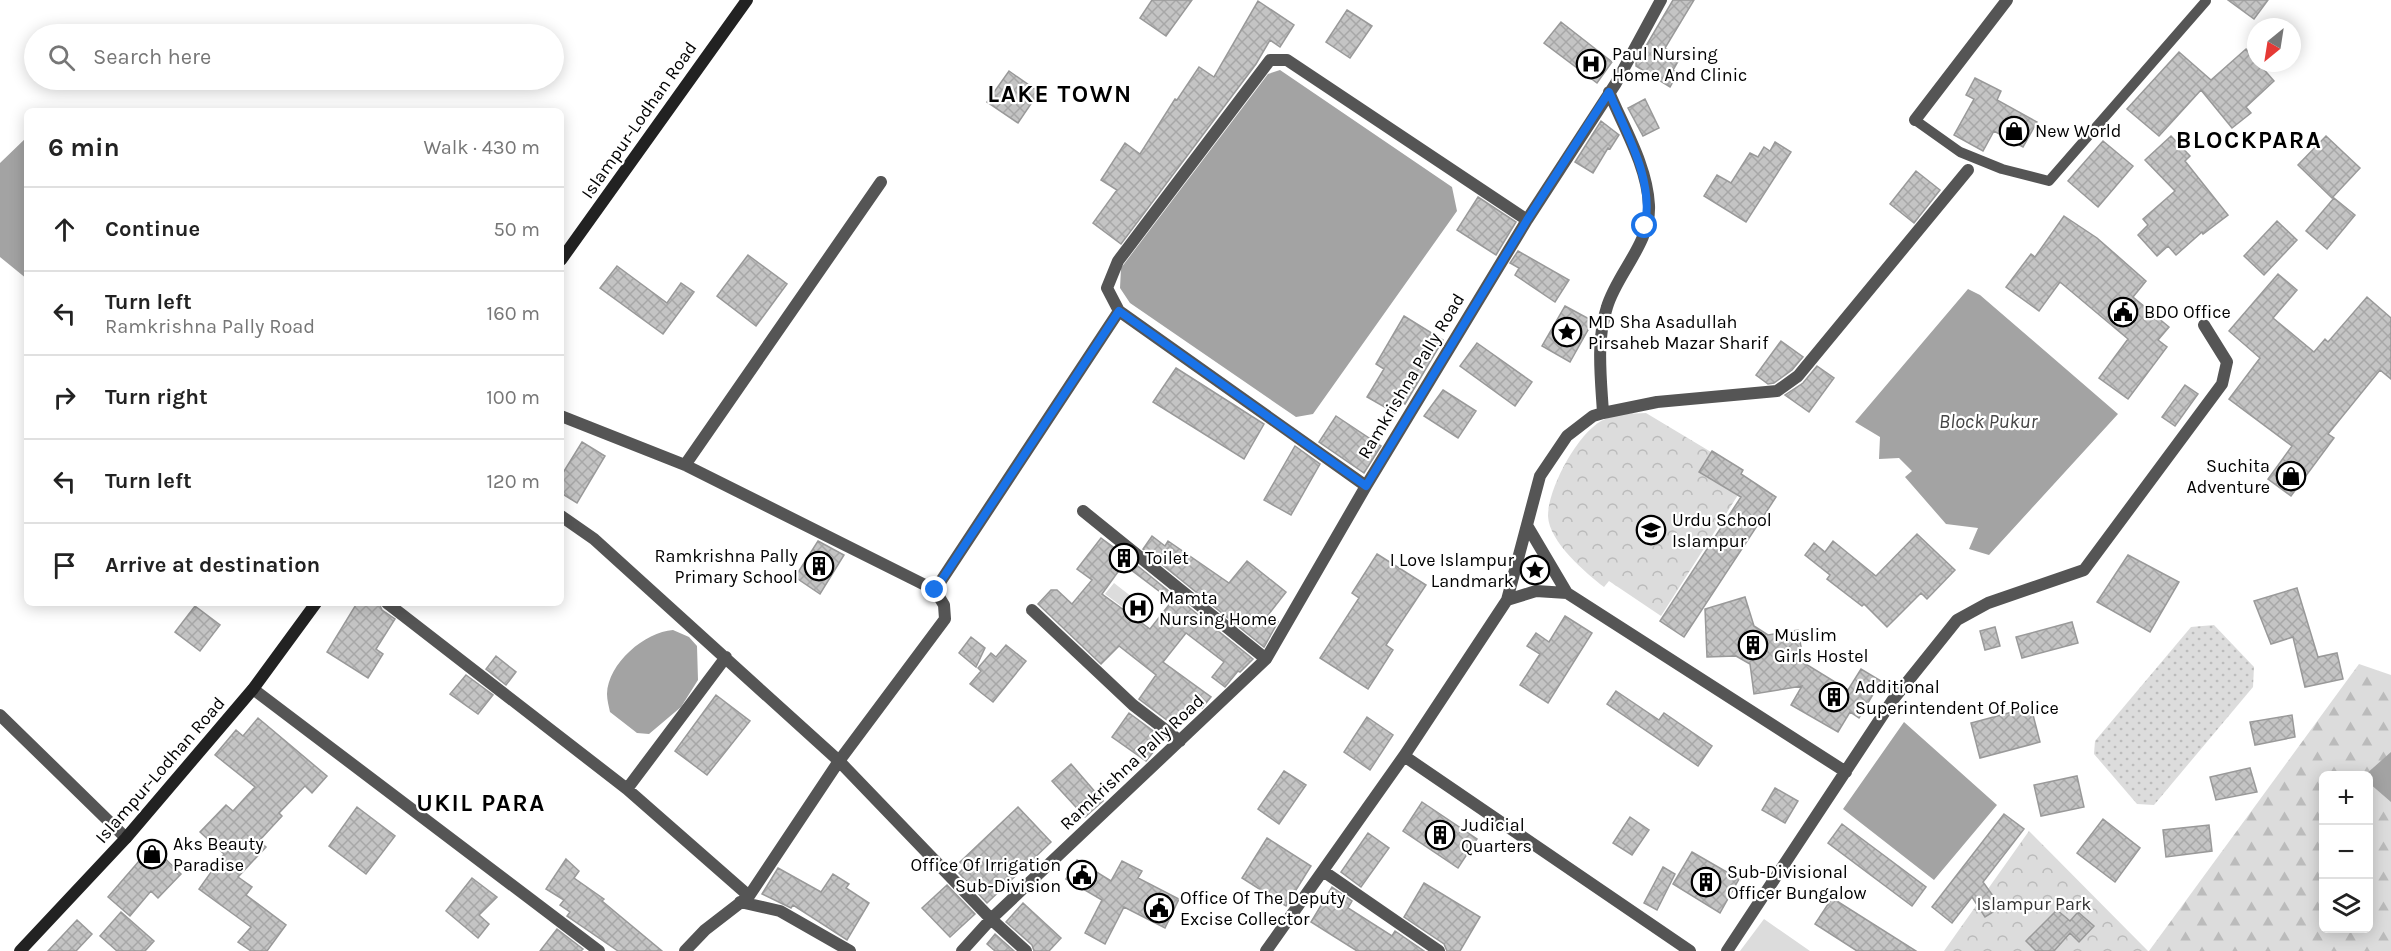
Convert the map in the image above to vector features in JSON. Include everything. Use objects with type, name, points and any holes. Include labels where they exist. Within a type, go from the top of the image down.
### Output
[{"type":"main road","name":"Islampur-Lodhan Road","points":[[564,257],[747,0]]},
{"type":"main road","name":"Islampur-Lodhan Road","points":[[20,951],[126,838],[254,689],[314,606]]},
{"type":"street","name":"Ramkrishna Pally Road","points":[[962,951],[991,919],[1266,659],[1366,486],[1527,220],[1609,92],[1661,0]]},
{"type":"street","points":[[1915,120],[2007,0]]},
{"type":"street","points":[[1366,486],[1119,311],[1107,288],[1118,261],[1270,60],[1287,60],[1527,220]]},
{"type":"street","points":[[1602,412],[1600,359],[1606,307],[1643,235],[1649,206],[1641,166],[1609,92]]},
{"type":"street","points":[[1266,951],[1404,756],[1507,600],[1540,476],[1567,436],[1602,412],[1657,402],[1778,391],[1798,375],[1968,170]]},
{"type":"street","points":[[685,465],[881,182]]},
{"type":"street","points":[[935,590],[1119,311]]},
{"type":"street","points":[[1727,951],[1892,701],[1957,620],[1988,603],[2084,570],[2222,384],[2227,362],[2205,325]]},
{"type":"street","points":[[564,417],[685,465],[935,590],[944,605],[945,619],[839,761],[745,899],[705,930],[685,951]]},
{"type":"street","points":[[1083,511],[1266,659]]},
{"type":"street","points":[[564,518],[594,539],[839,761],[991,919],[1026,951]]},
{"type":"street","points":[[1528,527],[1567,593],[1846,772]]},
{"type":"street","points":[[1507,600],[1536,591],[1567,593]]},
{"type":"street","points":[[391,606],[627,789],[745,899],[780,911],[850,951]]},
{"type":"street","points":[[1032,610],[1133,705],[1180,741]]},
{"type":"street","points":[[627,789],[726,657]]},
{"type":"street","points":[[254,689],[599,951]]},
{"type":"street","points":[[0,715],[126,838]]},
{"type":"street","points":[[1404,756],[1690,951]]},
{"type":"street","points":[[1323,871],[1439,951]]},
{"type":"street","points":[[1277,951],[1279,935]]},
{"type":"lane","points":[[1915,120],[1960,152],[2002,170],[2049,181],[2206,1]]},
{"type":"green space","name":"Urdu School Islampur","points":[[1646,413],[1711,452],[1699,472],[1738,495],[1661,616],[1609,581],[1604,587],[1588,574],[1561,546],[1550,526],[1548,516],[1549,504],[1558,477],[1574,450],[1592,428],[1612,417]]},
{"type":"green space","points":[[1114,583],[1132,597],[1124,608],[1105,594]]},
{"type":"green space","points":[[2214,625],[2254,667],[2253,687],[2154,805],[2137,804],[2094,754],[2095,741],[2191,627]]},
{"type":"green space","points":[[2359,664],[2391,675],[2391,951],[2149,951]]},
{"type":"green space","name":"Islampur Park","points":[[2029,831],[2148,951],[1944,951]]},
{"type":"green space","points":[[1764,919],[1810,951],[1740,951]]},
{"type":"water","points":[[1280,70],[1452,187],[1457,211],[1313,414],[1296,417],[1130,303],[1120,288],[1121,268],[1268,74]]},
{"type":"water","points":[[24,140],[24,277],[0,257],[0,163]]},
{"type":"water","name":"Block Pukur","points":[[1968,289],[1980,295],[2118,414],[1989,555],[1969,549],[1978,528],[1946,524],[1905,477],[1912,471],[1899,458],[1879,459],[1880,437],[1855,422]]},
{"type":"water","points":[[673,630],[689,637],[697,646],[698,680],[681,707],[649,734],[637,733],[610,712],[607,694],[609,682],[614,671],[630,651],[651,636]]},
{"type":"water","points":[[1904,722],[1997,805],[1934,880],[1843,809]]},
{"type":"water","points":[[2391,752],[2391,802],[2373,786],[2373,771],[2370,771]]},
{"type":"building","points":[[1152,0],[1192,0],[1166,36],[1140,18]]},
{"type":"building","points":[[1673,0],[1694,0],[1665,48],[1680,58],[1673,70],[1678,73],[1670,87],[1636,66],[1636,63]]},
{"type":"building","points":[[2228,0],[2268,0],[2253,18]]},
{"type":"building","points":[[1258,1],[1294,25],[1280,47],[1270,40],[1256,64],[1121,244],[1093,223],[1117,190],[1101,180],[1125,143],[1140,154],[1175,99],[1177,100],[1199,67],[1214,77]]},
{"type":"building","points":[[1347,10],[1372,26],[1350,58],[1326,42]]},
{"type":"building","points":[[1561,22],[1612,62],[1597,83],[1544,43]]},
{"type":"building","points":[[2246,49],[2247,72],[2266,72],[2274,81],[2246,107],[2251,113],[2232,128],[2201,90],[2159,136],[2127,109],[2179,52],[2211,80]]},
{"type":"building","points":[[1009,71],[1039,92],[1018,123],[987,102]]},
{"type":"building","points":[[1975,78],[2001,91],[1997,100],[2037,122],[2023,147],[1994,131],[1983,151],[1954,135],[1974,99],[1966,95]]},
{"type":"building","points":[[1645,99],[1659,128],[1643,136],[1628,108]]},
{"type":"building","points":[[1601,121],[1619,135],[1593,173],[1575,162]]},
{"type":"building","points":[[2171,136],[2190,156],[2185,161],[2228,215],[2203,234],[2202,232],[2176,255],[2168,246],[2157,256],[2138,235],[2148,225],[2143,219],[2175,191],[2145,160]]},
{"type":"building","points":[[2326,136],[2360,168],[2332,198],[2298,165]]},
{"type":"building","points":[[2103,141],[2133,166],[2098,207],[2068,181]]},
{"type":"building","points":[[1775,142],[1791,152],[1746,222],[1704,196],[1717,175],[1731,183],[1750,153],[1758,157],[1764,147],[1770,151]]},
{"type":"building","points":[[1916,171],[1940,190],[1914,223],[1890,204]]},
{"type":"building","points":[[1478,197],[1516,222],[1496,255],[1457,230]]},
{"type":"building","points":[[2334,198],[2355,215],[2327,249],[2306,231]]},
{"type":"building","points":[[2064,216],[2097,238],[2146,281],[2133,297],[2169,327],[2158,340],[2167,347],[2128,399],[2099,378],[2128,339],[2060,282],[2039,311],[2006,287],[2031,254],[2035,257]]},
{"type":"building","points":[[2277,221],[2297,240],[2264,275],[2244,256]]},
{"type":"building","points":[[1518,251],[1569,280],[1555,302],[1515,275],[1519,268],[1510,263]]},
{"type":"building","points":[[748,255],[787,284],[756,326],[717,296]]},
{"type":"building","points":[[617,266],[667,303],[681,283],[694,292],[663,334],[600,288]]},
{"type":"building","points":[[2278,274],[2297,290],[2273,318],[2314,352],[2325,339],[2328,342],[2367,297],[2391,318],[2391,379],[2380,370],[2328,434],[2334,438],[2291,496],[2268,479],[2292,446],[2229,399],[2260,358],[2229,331]]},
{"type":"building","points":[[1565,306],[1593,321],[1570,362],[1542,346]]},
{"type":"building","points":[[1404,316],[1443,340],[1405,404],[1401,402],[1395,413],[1367,397],[1384,369],[1376,364]]},
{"type":"building","points":[[1781,341],[1803,357],[1792,370],[1774,383],[1768,384],[1756,375]]},
{"type":"building","points":[[1477,343],[1532,382],[1515,406],[1460,366]]},
{"type":"building","points":[[1817,366],[1834,378],[1809,412],[1785,395],[1803,383]]},
{"type":"building","points":[[1176,368],[1264,424],[1244,459],[1153,402]]},
{"type":"building","points":[[2185,385],[2198,394],[2175,426],[2162,417]]},
{"type":"building","points":[[1443,390],[1476,411],[1458,438],[1424,416]]},
{"type":"building","points":[[1336,416],[1381,446],[1364,473],[1319,442]]},
{"type":"building","points":[[582,442],[605,456],[577,503],[564,495],[564,471]]},
{"type":"building","points":[[1295,446],[1320,464],[1291,515],[1264,500]]},
{"type":"building","points":[[1712,451],[1743,470],[1741,474],[1776,497],[1684,637],[1660,621],[1741,497],[1699,472]]},
{"type":"building","points":[[1917,534],[1955,570],[1927,599],[1921,593],[1887,627],[1864,604],[1862,606],[1827,579],[1830,575],[1805,555],[1814,543],[1825,552],[1833,541],[1876,576]]},
{"type":"building","points":[[1152,536],[1165,546],[1168,541],[1229,583],[1247,561],[1286,592],[1268,615],[1278,622],[1264,647],[1143,549]]},
{"type":"building","points":[[1101,538],[1128,558],[1102,594],[1150,629],[1172,601],[1130,569],[1134,563],[1253,659],[1240,672],[1238,671],[1225,687],[1212,677],[1224,662],[1186,633],[1163,662],[1211,697],[1202,708],[1193,702],[1176,727],[1139,699],[1156,675],[1119,646],[1101,664],[1038,604],[1051,590],[1057,590],[1072,604],[1092,580],[1077,569]]},
{"type":"building","name":"Ramkrishna Pally Primary School","points":[[818,541],[844,555],[820,594],[795,577]]},
{"type":"building","points":[[1377,554],[1426,585],[1386,645],[1393,650],[1368,689],[1320,658],[1359,598],[1352,593]]},
{"type":"building","points":[[2128,555],[2179,582],[2150,632],[2097,602]]},
{"type":"building","points":[[2297,588],[2318,657],[2337,653],[2343,679],[2305,687],[2293,637],[2271,644],[2254,601]]},
{"type":"building","points":[[1745,597],[1754,626],[1768,635],[1798,630],[1804,663],[1848,690],[1861,669],[1881,681],[1859,718],[1850,712],[1838,732],[1791,705],[1802,686],[1754,694],[1750,664],[1736,656],[1707,657],[1705,609]]},
{"type":"building","points":[[195,606],[220,625],[200,651],[175,632]]},
{"type":"building","points":[[355,606],[380,606],[382,610],[395,619],[376,649],[383,654],[368,678],[327,652]]},
{"type":"building","points":[[1565,616],[1592,633],[1548,703],[1520,685],[1540,654],[1527,646],[1536,633],[1549,642]]},
{"type":"building","points":[[2072,622],[2078,643],[2022,658],[2016,637]]},
{"type":"building","points":[[1995,627],[2000,646],[1985,650],[1980,631]]},
{"type":"building","points":[[971,637],[985,648],[976,667],[959,653]]},
{"type":"building","points":[[1006,645],[1026,661],[993,702],[970,684],[981,671],[978,668],[991,653],[996,657]]},
{"type":"building","points":[[496,656],[516,672],[506,685],[486,669]]},
{"type":"building","points":[[466,675],[493,695],[478,714],[450,694]]},
{"type":"building","points":[[1616,691],[1659,720],[1664,713],[1712,746],[1698,766],[1607,704]]},
{"type":"building","points":[[716,695],[750,721],[707,775],[675,751]]},
{"type":"building","points":[[2031,707],[2040,742],[1980,758],[1971,723]]},
{"type":"building","points":[[1129,713],[1164,739],[1146,761],[1112,737]]},
{"type":"building","points":[[2292,715],[2295,737],[2255,745],[2250,722]]},
{"type":"building","points":[[1367,717],[1393,735],[1370,770],[1344,752]]},
{"type":"building","points":[[258,718],[327,776],[312,793],[305,786],[279,813],[282,816],[259,841],[266,847],[238,877],[252,887],[246,895],[286,925],[267,951],[251,951],[238,942],[251,927],[199,889],[224,854],[200,832],[226,805],[233,811],[255,787],[215,755],[236,730],[243,736]]},
{"type":"building","points":[[1071,764],[1103,801],[1085,817],[1052,781]]},
{"type":"building","points":[[2250,768],[2257,792],[2216,800],[2210,777]]},
{"type":"building","points":[[1284,771],[1306,785],[1279,824],[1258,809]]},
{"type":"building","points":[[2077,776],[2084,807],[2041,816],[2034,785]]},
{"type":"building","points":[[1775,788],[1798,801],[1785,823],[1762,810]]},
{"type":"building","name":"Judicial Quarters","points":[[1422,802],[1477,839],[1458,868],[1403,831]]},
{"type":"building","points":[[357,807],[395,836],[366,874],[329,846]]},
{"type":"building","points":[[1018,807],[1051,842],[987,903],[959,873],[965,867],[960,862]]},
{"type":"building","points":[[2004,814],[2024,829],[1983,882],[2001,907],[1985,917],[1972,897],[1952,923],[1932,907]]},
{"type":"building","points":[[1630,817],[1649,830],[1632,855],[1613,843]]},
{"type":"building","points":[[2103,819],[2140,848],[2115,882],[2077,853]]},
{"type":"building","points":[[1842,824],[1926,887],[1912,906],[1828,843]]},
{"type":"building","points":[[2209,825],[2212,851],[2166,857],[2163,830]]},
{"type":"building","points":[[1368,833],[1389,848],[1361,887],[1341,872]]},
{"type":"building","points":[[1267,838],[1311,866],[1286,906],[1242,878]]},
{"type":"building","points":[[152,846],[181,874],[158,898],[151,891],[130,916],[108,897]]},
{"type":"building","name":"Sub-Divisional Officer Bungalow","points":[[1692,852],[1739,879],[1720,913],[1673,884]]},
{"type":"building","points":[[566,859],[579,871],[574,878],[604,899],[602,901],[662,951],[618,951],[567,916],[570,912],[560,905],[564,900],[546,889]]},
{"type":"building","points":[[1077,860],[1111,881],[1122,861],[1142,871],[1138,878],[1179,899],[1165,928],[1124,907],[1105,944],[1085,933],[1102,900],[1066,879]]},
{"type":"building","points":[[1663,867],[1675,874],[1657,910],[1644,903]]},
{"type":"building","points":[[778,868],[821,892],[833,874],[849,884],[846,888],[869,903],[847,940],[793,905],[791,908],[762,894]]},
{"type":"building","points":[[472,878],[497,897],[479,915],[489,924],[478,938],[446,911]]},
{"type":"building","points":[[1424,883],[1480,917],[1460,951],[1447,951],[1444,944],[1404,917]]},
{"type":"building","points":[[947,885],[975,914],[950,937],[922,908]]},
{"type":"building","points":[[1332,887],[1352,901],[1348,908],[1392,936],[1395,931],[1424,951],[1357,951],[1311,922]]},
{"type":"building","points":[[1832,898],[1916,951],[1857,951],[1815,924]]},
{"type":"building","points":[[1023,903],[1061,938],[1049,951],[1034,951],[1032,945],[1006,922]]},
{"type":"building","points":[[2057,910],[2070,921],[2078,912],[2094,926],[2079,942],[2070,933],[2054,951],[2036,951],[2026,941]]},
{"type":"building","points":[[121,912],[154,941],[145,951],[117,951],[100,936]]},
{"type":"building","points":[[77,920],[92,934],[76,951],[48,951]]},
{"type":"building","points":[[557,929],[583,949],[581,951],[540,951]]},
{"type":"building","points":[[995,934],[1014,951],[995,951],[987,944]]},
{"type":"place","name":"Paul Nursing Home And Clinic","points":[[1591,64]]},
{"type":"place","name":"New World","points":[[2014,131]]},
{"type":"place","name":"BDO Office","points":[[2123,312]]},
{"type":"place","name":"MD Sha Asadullah Pirsaheb Mazar Sharif","points":[[1567,332]]},
{"type":"place","name":"Suchita Adventure","points":[[2291,476]]},
{"type":"place","name":"Urdu School Islampur","points":[[1651,530]]},
{"type":"place","name":"Toilet","points":[[1124,558]]},
{"type":"place","name":"Ramkrishna Pally Primary School","points":[[819,566]]},
{"type":"place","name":"I Love Islampur Landmark","points":[[1535,570]]},
{"type":"place","name":"Mamta Nursing Home","points":[[1138,608]]},
{"type":"place","name":"Muslim Girls Hostel","points":[[1753,645]]},
{"type":"place","name":"Additional Superintendent Of Police","points":[[1834,697]]},
{"type":"place","name":"Judicial Quarters","points":[[1440,835]]},
{"type":"place","name":"Aks Beauty Paradise","points":[[152,854]]},
{"type":"place","name":"Office Of Irrigation Sub-Division","points":[[1082,875]]},
{"type":"place","name":"Sub-Divisional Officer Bungalow","points":[[1706,882]]},
{"type":"place","name":"Office Of The Deputy Excise Collector","points":[[1159,908]]},
{"type":"district","name":"LAKE TOWN","points":[[1060,94]]},
{"type":"district","name":"BLOCKPARA","points":[[2249,140]]},
{"type":"district","name":"UKIL PARA","points":[[481,803]]},
{"type":"route","points":[[935,590],[1119,311],[1366,486],[1527,220],[1609,92],[1641,166],[1649,206],[1645,226]]}]
